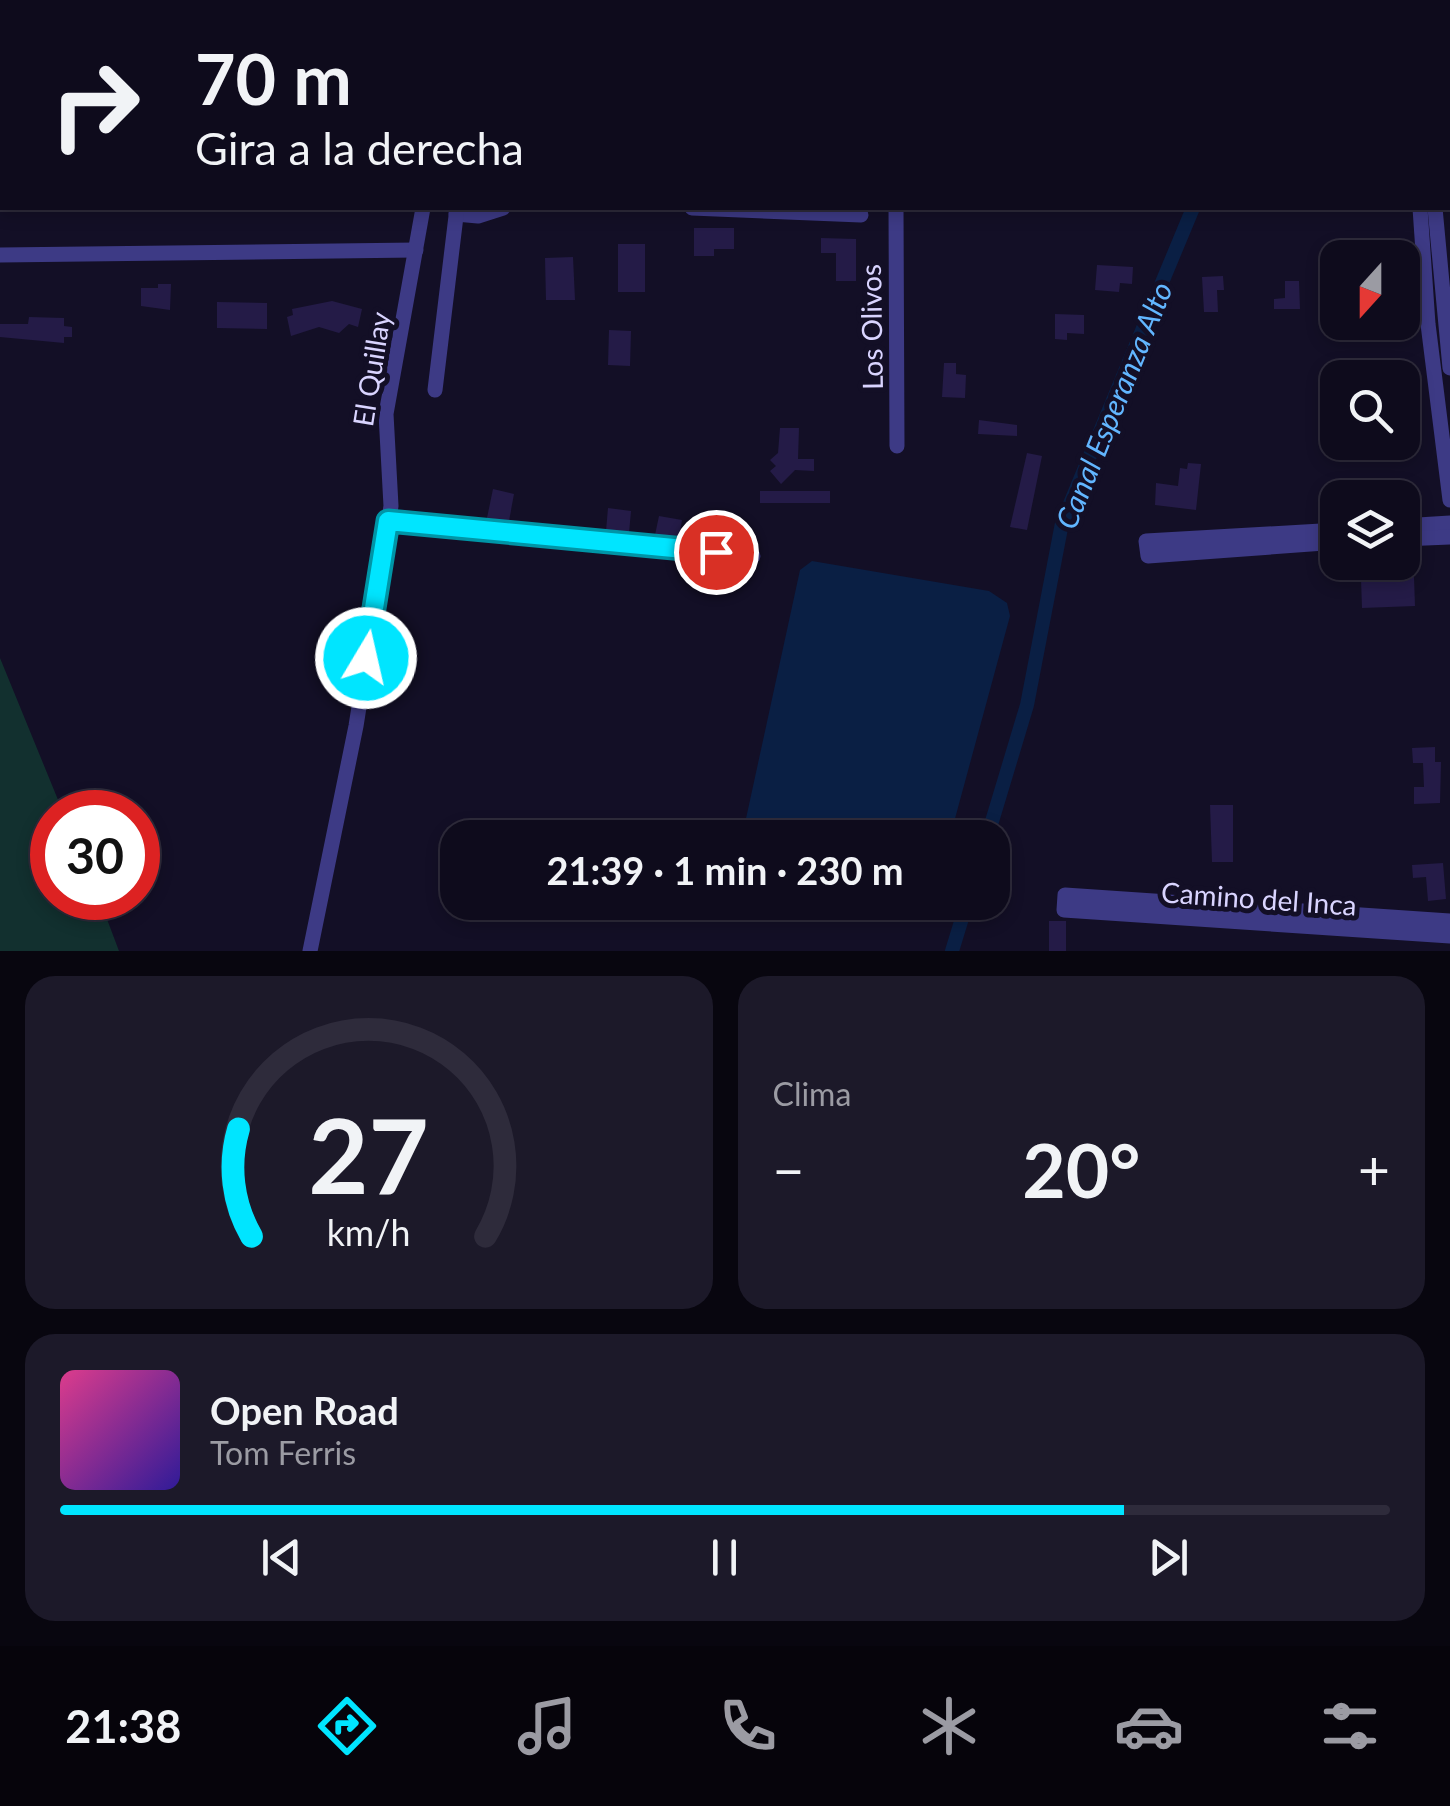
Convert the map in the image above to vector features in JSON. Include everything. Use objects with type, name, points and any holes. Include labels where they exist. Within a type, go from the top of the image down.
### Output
[{"type":"street","name":"El Quillay","points":[[310,951],[356,726],[388,521],[391,490],[386,414],[423,210]]},
{"type":"street","points":[[435,390],[456,210],[478,216],[497,210]]},
{"type":"street","points":[[740,210],[860,215]]},
{"type":"street","name":"Los Olivos","points":[[896,210],[897,446]]},
{"type":"street","points":[[1420,210],[1428,324],[1450,500]]},
{"type":"street","points":[[1435,210],[1450,368]]},
{"type":"street","points":[[0,255],[416,250]]},
{"type":"street","points":[[388,521],[752,556]]},
{"type":"street","points":[[1420,525],[1450,523]]},
{"type":"street","points":[[1320,532],[1147,548],[1320,543]]},
{"type":"street","points":[[1420,538],[1450,537]]},
{"type":"street","name":"Camino del Inca","points":[[1450,922],[1064,902],[1450,936]]},
{"type":"green space","points":[[0,658],[54,790],[30,790],[30,920],[107,920],[119,951],[0,951]]},
{"type":"water","points":[[812,561],[989,591],[1007,603],[1010,616],[955,820],[746,820],[800,570]]},
{"type":"building","points":[[694,228],[734,228],[734,249],[714,249],[714,256],[694,256]]},
{"type":"building","points":[[821,238],[856,239],[856,281],[836,281],[836,253],[821,253]]},
{"type":"building","points":[[618,244],[645,244],[645,292],[618,292]]},
{"type":"building","points":[[573,257],[575,300],[546,300],[545,258]]},
{"type":"building","points":[[1097,265],[1133,267],[1132,284],[1120,283],[1119,292],[1095,290]]},
{"type":"building","points":[[1223,276],[1224,290],[1217,290],[1218,312],[1204,312],[1202,277]]},
{"type":"building","points":[[1285,281],[1299,281],[1300,309],[1274,309],[1274,299],[1285,298]]},
{"type":"building","points":[[158,284],[171,284],[170,310],[141,306],[141,288],[158,288]]},
{"type":"building","points":[[332,301],[362,309],[358,327],[349,324],[339,333],[319,327],[291,336],[287,317],[293,315],[292,309]]},
{"type":"building","points":[[217,302],[267,303],[267,329],[217,328]]},
{"type":"building","points":[[1055,314],[1084,315],[1084,334],[1067,333],[1067,340],[1055,339]]},
{"type":"building","points":[[29,317],[64,318],[64,326],[72,327],[72,337],[64,337],[64,343],[0,337],[0,324],[28,324]]},
{"type":"building","points":[[609,330],[631,331],[630,366],[608,365]]},
{"type":"building","points":[[944,363],[956,363],[956,374],[966,375],[965,398],[942,397]]},
{"type":"building","points":[[979,420],[1017,425],[1017,436],[978,434]]},
{"type":"building","points":[[780,428],[799,428],[798,459],[814,459],[814,471],[795,470],[781,484],[770,471],[776,466],[770,460],[778,453]]},
{"type":"building","points":[[1027,453],[1042,456],[1027,530],[1010,527]]},
{"type":"building","points":[[1188,463],[1201,464],[1196,510],[1155,505],[1156,483],[1178,486],[1180,468],[1187,469]]},
{"type":"building","points":[[493,489],[514,494],[509,521],[487,518]]},
{"type":"building","points":[[760,491],[830,491],[830,503],[760,503]]},
{"type":"building","points":[[608,508],[631,511],[629,533],[606,531]]},
{"type":"building","points":[[659,516],[682,520],[679,538],[655,535]]},
{"type":"building","points":[[1361,580],[1414,580],[1415,606],[1362,608]]},
{"type":"building","points":[[1435,747],[1435,762],[1441,762],[1440,803],[1414,804],[1414,787],[1424,787],[1423,763],[1413,763],[1412,748]]},
{"type":"building","points":[[1210,805],[1233,805],[1233,862],[1212,862]]},
{"type":"building","points":[[1443,863],[1446,899],[1428,901],[1426,877],[1413,878],[1412,865]]},
{"type":"building","points":[[1049,921],[1066,921],[1066,951],[1049,951]]},
{"type":"waterway","name":"Canal Esperanza Alto","points":[[992,820],[1027,705],[1062,523],[1192,210]]},
{"type":"waterway","name":"Canal Esperanza Alto","points":[[952,951],[961,920]]},
{"type":"route","points":[[366,658],[388,521],[716,552]]}]
